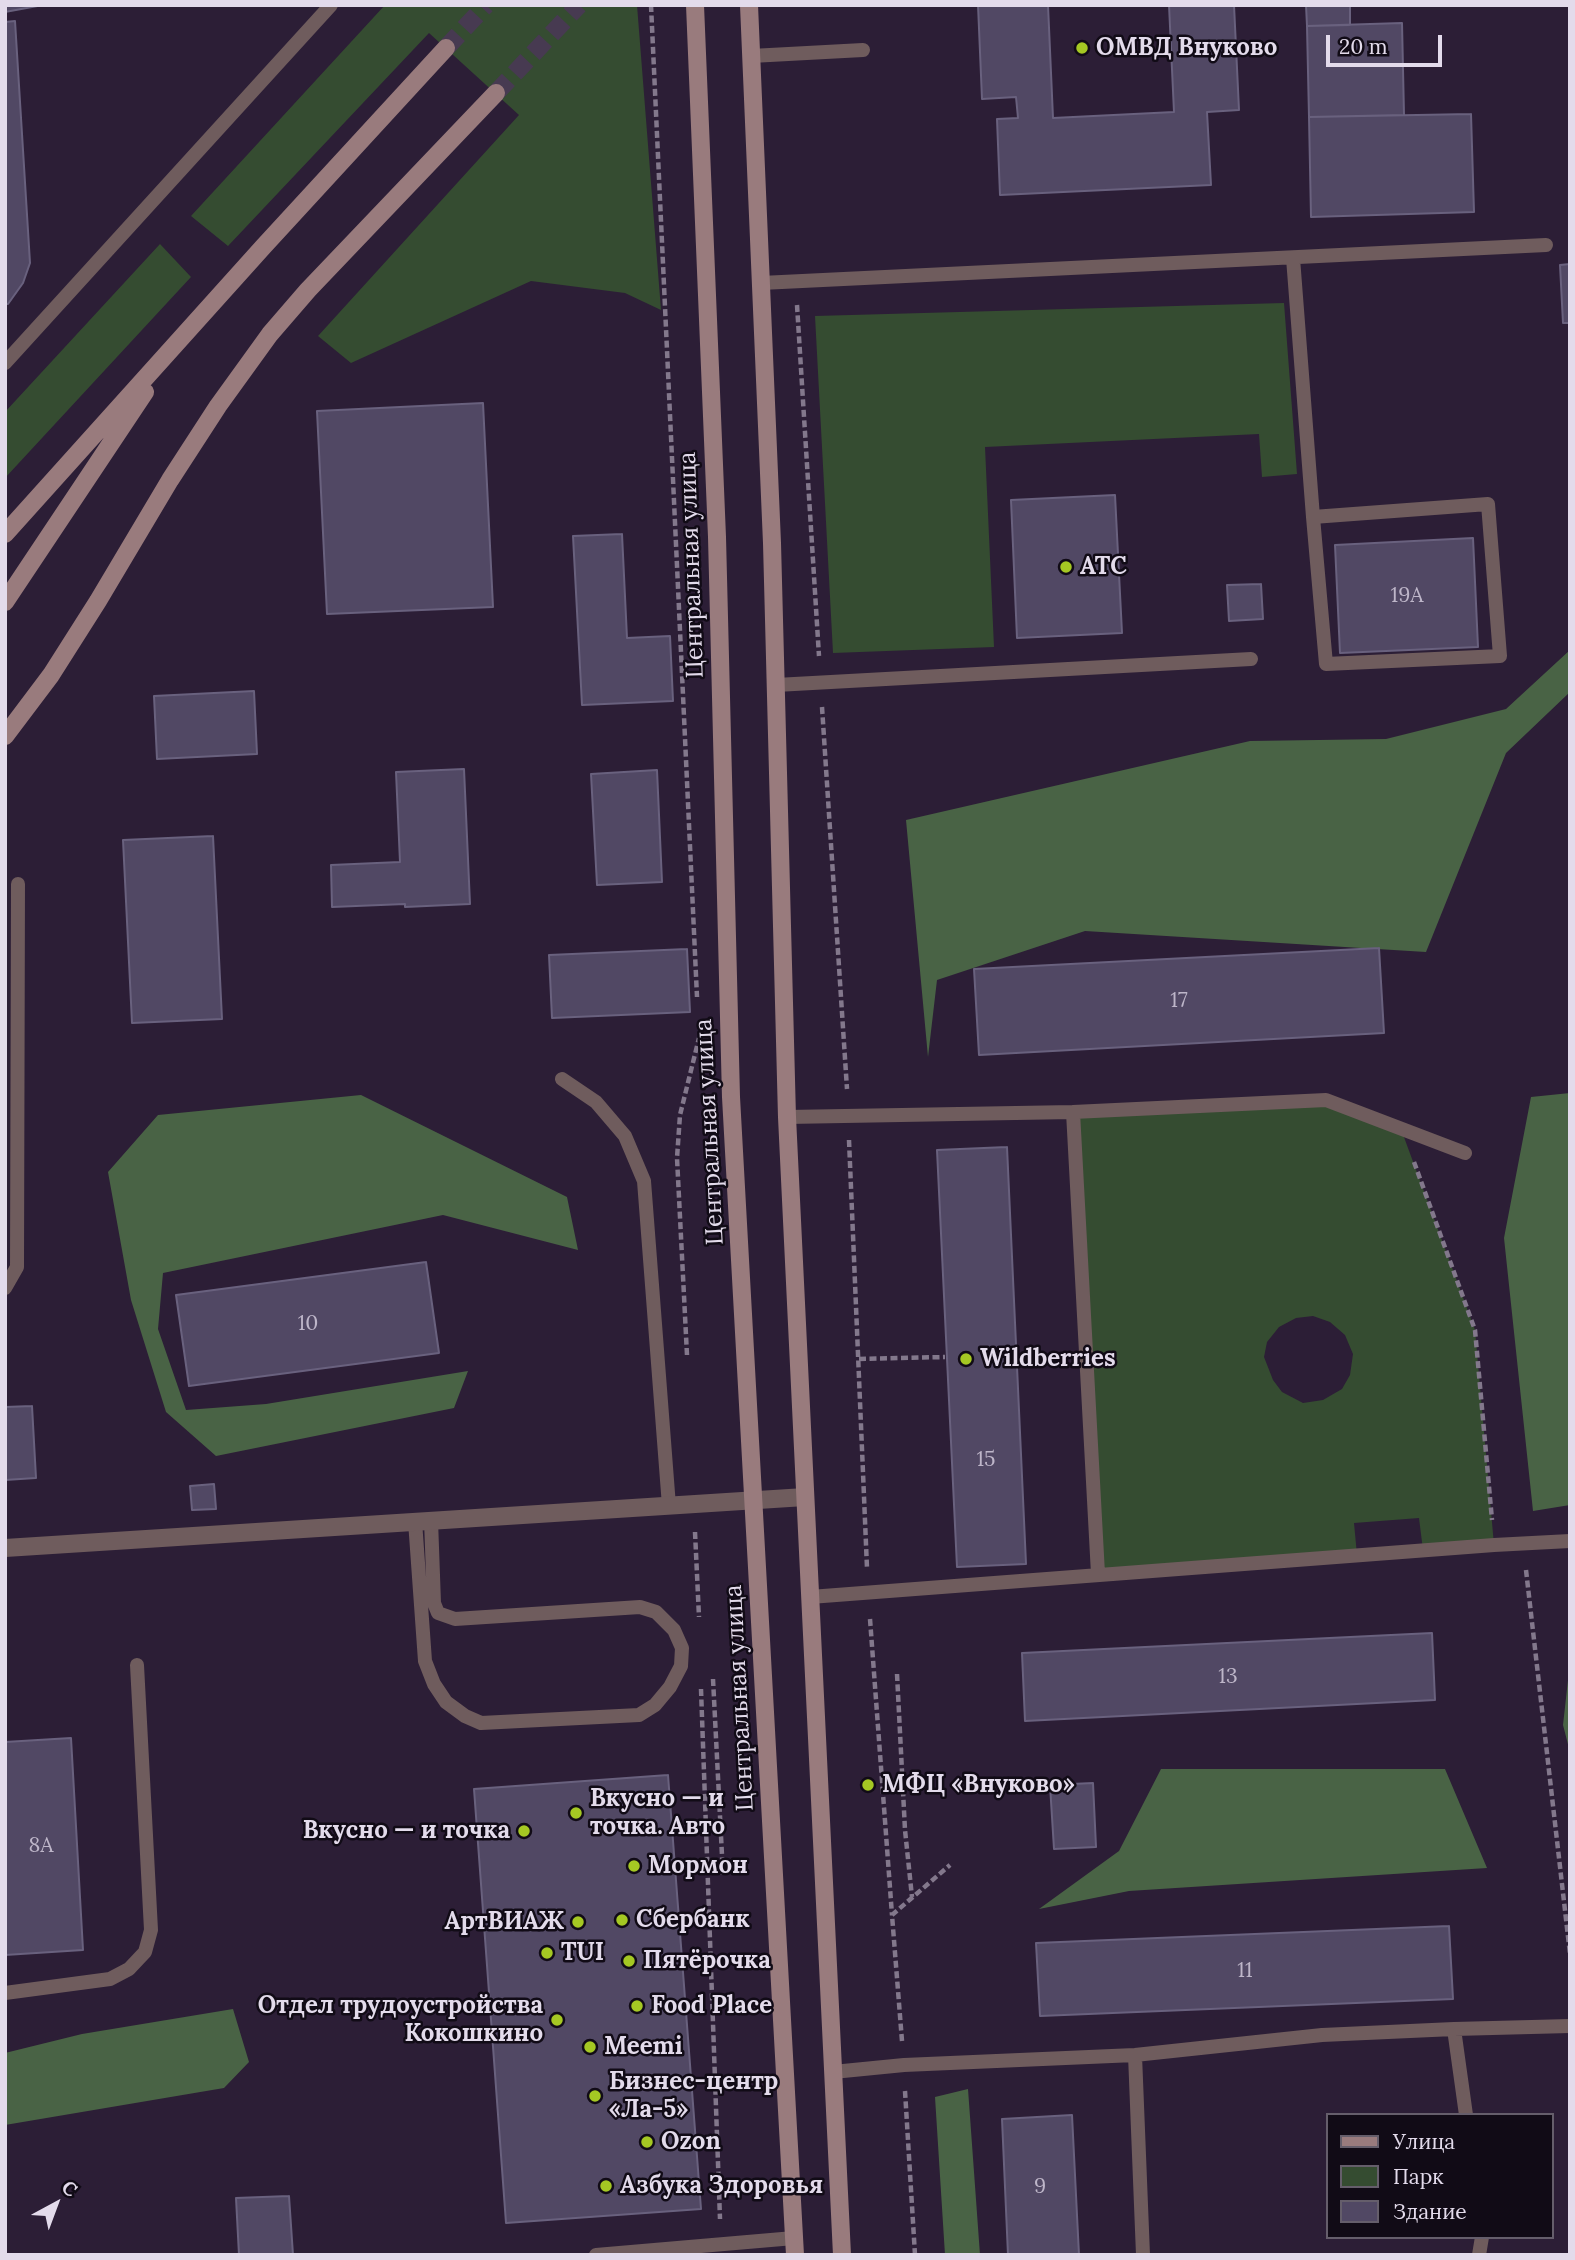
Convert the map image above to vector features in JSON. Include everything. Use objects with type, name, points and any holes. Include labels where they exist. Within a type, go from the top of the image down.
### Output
[{"type":"main road","name":"Центральная улица","points":[[695,5],[717,537],[731,1097],[794,2247]]},
{"type":"main road","points":[[749,5],[772,543],[788,1117],[842,2255]]},
{"type":"main road","points":[[5,534],[446,48]]},
{"type":"main road","points":[[5,736],[51,675],[170,480],[218,406],[270,334],[308,290],[496,93]]},
{"type":"main road","points":[[5,602],[180,340]]},
{"type":"street","points":[[5,1548],[805,1497]]},
{"type":"lane","points":[[5,363],[331,5]]},
{"type":"lane","points":[[751,56],[863,50]]},
{"type":"lane","points":[[761,284],[1546,246]]},
{"type":"lane","points":[[1293,258],[1313,517],[1326,664],[1500,656],[1488,504],[1313,517]]},
{"type":"lane","points":[[776,685],[1251,660]]},
{"type":"lane","points":[[5,1289],[17,1267],[18,884]]},
{"type":"lane","points":[[562,1079],[596,1102],[625,1136],[644,1181],[669,1506]]},
{"type":"lane","points":[[788,1117],[1073,1112],[1326,1100],[1465,1153]]},
{"type":"lane","points":[[1073,1112],[1098,1574]]},
{"type":"lane","points":[[423,1521],[434,1603],[438,1613],[455,1619],[640,1607],[656,1612],[674,1630],[682,1648],[681,1666],[670,1687],[655,1705],[639,1714],[481,1723],[465,1716],[446,1702],[434,1684],[425,1661],[423,1521]]},
{"type":"lane","points":[[810,1597],[1570,1541]]},
{"type":"lane","points":[[5,1993],[110,1979],[129,1969],[145,1952],[151,1930],[137,1665]]},
{"type":"lane","points":[[833,2072],[904,2065],[1135,2055],[1322,2035],[1570,2026]]},
{"type":"lane","points":[[1454,2029],[1466,2113]]},
{"type":"lane","points":[[1135,2055],[1143,2255]]},
{"type":"lane","points":[[596,2255],[721,2244],[794,2247]]},
{"type":"path","points":[[651,5],[697,997]]},
{"type":"path","points":[[796,284],[821,684]]},
{"type":"path","points":[[688,1367],[677,1158],[680,1115],[699,1039],[698,1025]]},
{"type":"path","points":[[1401,1129],[1475,1330],[1494,1545]]},
{"type":"path","points":[[859,1359],[945,1357]]},
{"type":"path","points":[[694,1504],[699,1630]]},
{"type":"path","points":[[1523,1545],[1570,1954]]},
{"type":"path","points":[[868,1592],[892,1915]]},
{"type":"path","points":[[897,1674],[905,1830],[912,1898]]},
{"type":"path","points":[[713,1679],[723,1875]]},
{"type":"path","points":[[701,1686],[721,2244]]},
{"type":"green space","points":[[385,5],[637,5],[661,310],[625,293],[531,281],[351,363],[318,336],[519,115],[429,33],[228,246],[191,216]]},
{"type":"green space","points":[[160,244],[191,277],[5,478],[5,412]]},
{"type":"green space","points":[[1284,303],[1297,474],[1262,477],[1259,434],[985,447],[994,647],[833,653],[815,316]]},
{"type":"green space","points":[[1570,650],[1570,692],[1506,753],[1426,952],[1085,931],[937,980],[928,1057],[906,820],[1250,741],[1386,739],[1506,709]]},
{"type":"green space","points":[[1570,1093],[1570,1505],[1533,1511],[1504,1238],[1531,1097]]},
{"type":"green space","points":[[361,1095],[567,1197],[578,1250],[443,1215],[163,1273],[158,1329],[186,1410],[266,1404],[468,1371],[454,1408],[216,1456],[166,1412],[131,1300],[108,1172],[158,1115]]},
{"type":"green space","points":[[1326,1100],[1401,1129],[1475,1330],[1494,1545],[1423,1550],[1419,1518],[1354,1523],[1357,1555],[1098,1574],[1073,1112]],"holes":[[[1313,1316],[1330,1322],[1345,1335],[1353,1354],[1350,1375],[1342,1389],[1323,1400],[1303,1403],[1282,1392],[1273,1380],[1264,1357],[1267,1342],[1279,1327],[1296,1318]]]},
{"type":"green space","points":[[1570,1662],[1570,1752],[1563,1725]]},
{"type":"green space","points":[[1161,1769],[1445,1769],[1487,1868],[1129,1891],[1039,1909],[1119,1851]]},
{"type":"green space","points":[[233,2009],[249,2062],[224,2088],[5,2125],[5,2053],[82,2034]]},
{"type":"green space","points":[[968,2089],[980,2255],[945,2255],[935,2097]]},
{"type":"building","points":[[5,5],[43,5],[5,12]]},
{"type":"building","points":[[978,5],[1048,5],[1053,118],[1174,112],[1169,5],[1234,5],[1239,110],[1207,112],[1211,185],[1000,195],[997,119],[1018,118],[1016,97],[982,99]]},
{"type":"building","points":[[1306,5],[1350,5],[1350,25],[1307,26]]},
{"type":"building","points":[[15,21],[30,263],[23,283],[8,304],[5,304],[5,22]]},
{"type":"building","points":[[1402,23],[1404,115],[1309,117],[1307,26]]},
{"type":"building","points":[[1471,114],[1474,212],[1311,217],[1309,117]]},
{"type":"building","points":[[1570,264],[1570,323],[1563,323],[1560,265]]},
{"type":"building","points":[[483,403],[493,607],[327,614],[317,411]]},
{"type":"building","name":"АТС","points":[[1115,495],[1122,633],[1017,638],[1011,500]]},
{"type":"building","points":[[622,534],[627,638],[670,636],[673,701],[582,705],[573,536]]},
{"type":"building","points":[[1473,538],[1478,647],[1340,653],[1335,545]]},
{"type":"building","points":[[1261,584],[1263,619],[1229,621],[1227,585]]},
{"type":"building","points":[[254,691],[257,754],[157,759],[154,696]]},
{"type":"building","points":[[464,769],[470,904],[332,907],[331,865],[400,862],[396,772]]},
{"type":"building","points":[[657,770],[662,882],[597,885],[591,774]]},
{"type":"building","points":[[213,836],[222,1019],[132,1023],[123,840]]},
{"type":"building","points":[[1379,948],[1384,1033],[979,1055],[974,969]]},
{"type":"building","points":[[687,949],[690,1012],[552,1018],[549,955]]},
{"type":"building","points":[[1007,1147],[1026,1564],[957,1567],[937,1150]]},
{"type":"building","points":[[426,1262],[439,1353],[189,1386],[176,1295]]},
{"type":"building","points":[[32,1406],[36,1478],[5,1480],[5,1407]]},
{"type":"building","points":[[214,1484],[216,1509],[192,1510],[190,1486]]},
{"type":"building","points":[[1432,1633],[1435,1700],[1025,1721],[1022,1653]]},
{"type":"building","points":[[71,1738],[83,1950],[5,1955],[5,1742]]},
{"type":"building","name":"Бизнес-центр «Ла-5»","points":[[668,1775],[701,2209],[506,2223],[474,1789]]},
{"type":"building","points":[[1093,1783],[1096,1847],[1054,1849],[1050,1785]]},
{"type":"building","points":[[1449,1926],[1453,1999],[1040,2016],[1036,1943]]},
{"type":"building","points":[[1072,2115],[1079,2255],[1008,2255],[1002,2119]]},
{"type":"building","points":[[289,2196],[293,2255],[239,2255],[236,2198]]},
{"type":"tunnel","points":[[446,48],[486,5]]},
{"type":"tunnel","points":[[496,93],[579,5]]},
{"type":"place","name":"ОМВД Внуково","points":[[1082,48]]},
{"type":"place","name":"АТС","points":[[1066,567]]},
{"type":"place","name":"Wildberries","points":[[966,1359]]},
{"type":"place","name":"МФЦ «Внуково»","points":[[868,1785]]},
{"type":"place","name":"Вкусно — и точка. Авто","points":[[576,1813]]},
{"type":"place","name":"Вкусно — и точка","points":[[524,1831]]},
{"type":"place","name":"Мормон","points":[[634,1866]]},
{"type":"place","name":"Сбербанк","points":[[622,1920]]},
{"type":"place","name":"АртВИАЖ","points":[[578,1922]]},
{"type":"place","name":"TUI","points":[[547,1953]]},
{"type":"place","name":"Пятёрочка","points":[[629,1961]]},
{"type":"place","name":"Food Place","points":[[637,2006]]},
{"type":"place","name":"Отдел трудоустройства Кокошкино","points":[[557,2020]]},
{"type":"place","name":"Meemi","points":[[590,2047]]},
{"type":"place","name":"Бизнес-центр «Ла-5»","points":[[595,2096]]},
{"type":"place","name":"Ozon","points":[[647,2142]]},
{"type":"place","name":"Азбука Здоровья","points":[[606,2186]]}]
